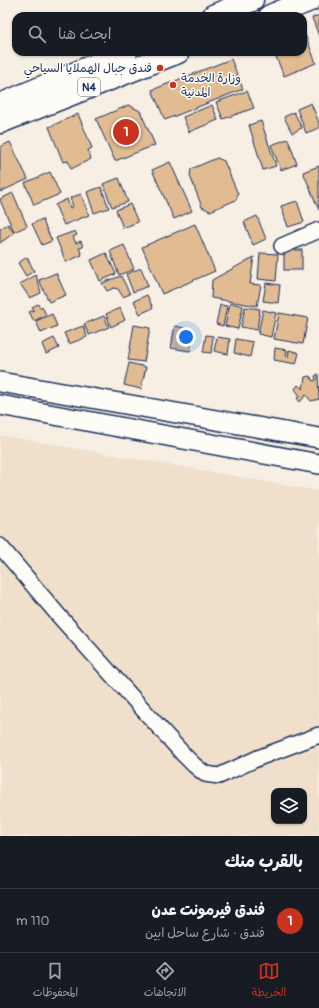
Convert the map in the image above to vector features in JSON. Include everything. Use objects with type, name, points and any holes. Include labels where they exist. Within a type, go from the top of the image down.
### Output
[{"type":"highway","points":[[280,12],[310,0]]},
{"type":"highway","name":"N4","points":[[0,105],[116,56]]},
{"type":"highway","name":"N4","points":[[0,122],[168,56]]},
{"type":"main road","points":[[0,382],[319,438]]},
{"type":"main road","points":[[0,405],[319,464]]},
{"type":"street","points":[[282,246],[319,230]]},
{"type":"street","points":[[0,546],[59,616],[184,755],[205,774],[219,776],[258,758],[306,739],[319,736]]},
{"type":"shaded area","points":[[0,435],[319,491],[319,836],[0,836]]},
{"type":"building","points":[[319,15],[319,36],[312,18]]},
{"type":"building","points":[[307,39],[316,63],[284,76],[276,56],[307,56]]},
{"type":"building","points":[[231,59],[243,89],[165,120],[152,90]]},
{"type":"building","points":[[247,91],[254,108],[223,119],[216,102]]},
{"type":"building","points":[[311,103],[319,123],[319,128],[306,133],[297,109]]},
{"type":"building","points":[[129,105],[140,111],[155,145],[115,161],[96,119]]},
{"type":"building","points":[[212,105],[218,120],[189,132],[183,117]]},
{"type":"building","points":[[294,112],[302,128],[292,133],[284,117]]},
{"type":"building","points":[[78,114],[92,148],[88,150],[91,159],[71,169],[68,161],[63,162],[49,127]]},
{"type":"building","points":[[261,121],[276,166],[263,170],[249,125]]},
{"type":"building","points":[[288,139],[297,164],[281,170],[271,145]]},
{"type":"building","points":[[10,142],[28,179],[0,192],[0,147]]},
{"type":"building","points":[[217,158],[224,161],[238,194],[236,200],[210,211],[202,207],[190,176],[191,169]]},
{"type":"building","points":[[170,162],[192,211],[174,219],[152,170]]},
{"type":"building","points":[[319,166],[319,210],[303,172]]},
{"type":"building","points":[[50,172],[60,194],[34,205],[25,183]]},
{"type":"building","points":[[119,178],[128,202],[112,207],[103,184]]},
{"type":"building","points":[[101,187],[109,208],[94,213],[87,192]]},
{"type":"building","points":[[13,193],[27,226],[14,232],[0,200]]},
{"type":"building","points":[[81,194],[89,215],[64,225],[55,205],[67,199],[70,208],[73,206],[70,198]]},
{"type":"building","points":[[297,201],[304,222],[288,227],[281,206]]},
{"type":"building","points":[[130,204],[138,222],[123,228],[116,210]]},
{"type":"building","points":[[257,216],[266,239],[253,245],[244,222]]},
{"type":"building","points":[[42,219],[52,241],[42,245],[32,224]]},
{"type":"building","points":[[8,224],[14,233],[0,243],[0,229]]},
{"type":"building","points":[[195,224],[215,271],[162,294],[142,247]]},
{"type":"building","points":[[75,231],[77,235],[73,237],[76,243],[81,241],[83,247],[79,248],[82,255],[66,262],[56,238]]},
{"type":"building","points":[[124,245],[134,269],[119,275],[110,251]]},
{"type":"building","points":[[284,250],[302,250],[302,270],[284,270]]},
{"type":"building","points":[[106,253],[116,274],[100,281],[91,260]]},
{"type":"building","points":[[260,253],[278,254],[276,281],[258,279]]},
{"type":"building","points":[[27,257],[34,271],[26,276],[18,263]]},
{"type":"building","points":[[254,257],[250,284],[261,285],[257,306],[211,298],[212,280]]},
{"type":"building","points":[[141,268],[148,286],[133,292],[126,274]]},
{"type":"building","points":[[56,273],[66,295],[49,302],[39,280]]},
{"type":"building","points":[[36,275],[41,293],[30,298],[20,284]]},
{"type":"building","points":[[121,276],[130,294],[123,297],[118,289],[114,288],[107,291],[102,283]]},
{"type":"building","points":[[266,283],[280,285],[278,303],[263,301]]},
{"type":"building","points":[[147,295],[153,308],[140,314],[134,301]]},
{"type":"building","points":[[230,303],[243,306],[238,329],[225,326]]},
{"type":"building","points":[[38,304],[40,308],[42,306],[46,315],[34,321],[29,312],[34,310],[32,307]]},
{"type":"building","points":[[220,305],[227,306],[223,326],[216,324]]},
{"type":"building","points":[[245,307],[260,309],[257,330],[241,327]]},
{"type":"building","points":[[120,308],[125,320],[111,327],[106,314]]},
{"type":"building","points":[[263,310],[276,313],[271,337],[258,334]]},
{"type":"building","points":[[279,313],[308,318],[303,344],[274,339]]},
{"type":"building","points":[[52,314],[57,326],[41,333],[36,321]]},
{"type":"building","points":[[104,316],[109,327],[89,335],[84,324]]},
{"type":"building","points":[[134,325],[150,328],[144,362],[128,360]]},
{"type":"building","points":[[83,326],[87,337],[69,344],[64,333]]},
{"type":"building","points":[[175,326],[194,330],[190,351],[171,348]]},
{"type":"building","points":[[206,335],[213,336],[211,353],[203,352]]},
{"type":"building","points":[[217,337],[230,339],[228,354],[214,351]]},
{"type":"building","points":[[54,338],[59,348],[46,354],[42,344]]},
{"type":"building","points":[[236,339],[253,342],[250,357],[234,353]]},
{"type":"building","points":[[275,348],[287,350],[286,356],[288,357],[289,350],[299,353],[296,364],[274,360]]},
{"type":"building","points":[[129,363],[146,367],[141,389],[124,385]]},
{"type":"building","points":[[318,374],[319,399],[311,401],[306,395],[300,402],[297,398],[300,396],[295,389],[298,385],[303,389],[305,377],[310,376],[313,381],[316,380],[315,376]]},
{"type":"place","name":"فندق جبال الهملايا السياحي","points":[[160,68]]},
{"type":"place","name":"وزارة الخدمة المدنية","points":[[173,85]]},
{"type":"place","name":"فندق فيرمونت عدن","points":[[126,132]]}]
